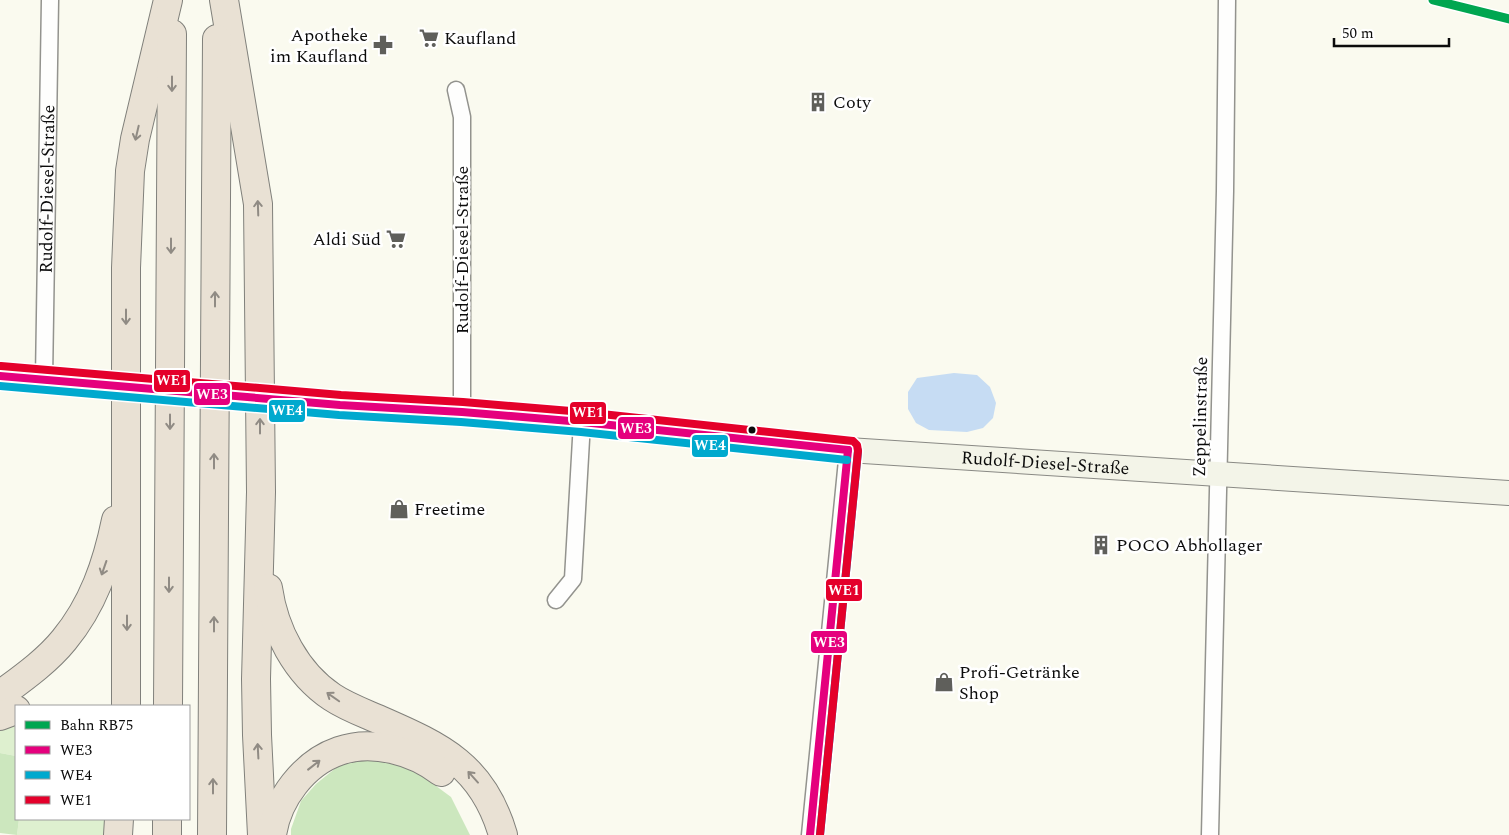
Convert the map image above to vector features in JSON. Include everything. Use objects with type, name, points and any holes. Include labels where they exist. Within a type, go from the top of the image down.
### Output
[{"type":"highway","points":[[126,705],[126,268],[130,171],[135,139],[170,0]]},
{"type":"highway","points":[[168,705],[170,0]]},
{"type":"highway","points":[[212,835],[217,0]]},
{"type":"highway","points":[[224,0],[258,204],[260,257],[260,492],[256,688],[262,835]]},
{"type":"highway","points":[[0,695],[37,667],[64,641],[93,595],[104,570],[117,518],[126,434]]},
{"type":"highway","points":[[260,492],[265,556],[272,609],[286,644],[300,666],[314,682],[347,706],[416,736],[445,751],[464,767],[479,784],[493,806],[503,835]]},
{"type":"highway","points":[[0,716],[15,710]]},
{"type":"highway","points":[[272,835],[279,810],[286,796],[305,772],[327,756],[340,750],[356,747],[395,749],[422,759],[436,767],[450,778],[472,805],[481,821],[485,835]]},
{"type":"highway","points":[[117,820],[117,835]]},
{"type":"highway","points":[[167,820],[167,835]]},
{"type":"street","name":"Rudolf-Diesel-Straße","points":[[44,379],[50,0]]},
{"type":"street","name":"Zeppelinstraße","points":[[1210,835],[1227,109],[1227,0]]},
{"type":"street","name":"Rudolf-Diesel-Straße","points":[[456,90],[462,117],[462,412]]},
{"type":"street","points":[[0,376],[106,385]]},
{"type":"street","name":"Rudolf-Diesel-Straße","points":[[279,400],[582,422],[848,450],[1509,493]]},
{"type":"street","points":[[556,600],[573,579],[582,422]]},
{"type":"street","points":[[810,835],[848,450]]},
{"type":"green space","points":[[15,720],[15,756],[0,753],[0,727]]},
{"type":"green space","points":[[0,753],[15,756],[15,820],[19,820],[17,835],[0,833]]},
{"type":"green space","points":[[375,759],[413,769],[451,797],[470,835],[291,835],[291,829],[301,801],[316,784],[342,763]]},
{"type":"green space","points":[[19,820],[105,820],[104,835],[17,835]]},
{"type":"water","points":[[954,373],[977,375],[990,387],[996,403],[993,418],[983,428],[967,432],[929,430],[916,423],[908,409],[908,392],[917,378]]},
{"type":"tunnel","points":[[108,385],[279,400]]},
{"type":"rail line","name":"RB75","points":[[1433,0],[1509,19]]},
{"type":"transit line","name":"WE1","points":[[1,366],[341,395],[463,402],[583,412],[853,441],[857,445],[858,451],[820,835]]},
{"type":"transit line","name":"WE3","points":[[0,376],[340,405],[462,412],[582,422],[848,450]]},
{"type":"transit line","name":"WE4","points":[[0,386],[339,415],[461,422],[581,432],[847,460]]},
{"type":"transit line","name":"WE3","points":[[810,835],[848,450]]},
{"type":"transit line","name":"WE4","points":[[820,835],[858,451]]},
{"type":"place","name":"Kaufland","points":[[429,38]]},
{"type":"place","name":"Apotheke im Kaufland","points":[[383,45]]},
{"type":"place","name":"Coty","points":[[818,102]]},
{"type":"place","name":"Aldi Süd","points":[[396,239]]},
{"type":"place","name":"Freetime","points":[[399,509]]},
{"type":"place","name":"POCO Abhollager","points":[[1101,545]]},
{"type":"place","name":"Profi-Getränke Shop","points":[[944,682]]}]
